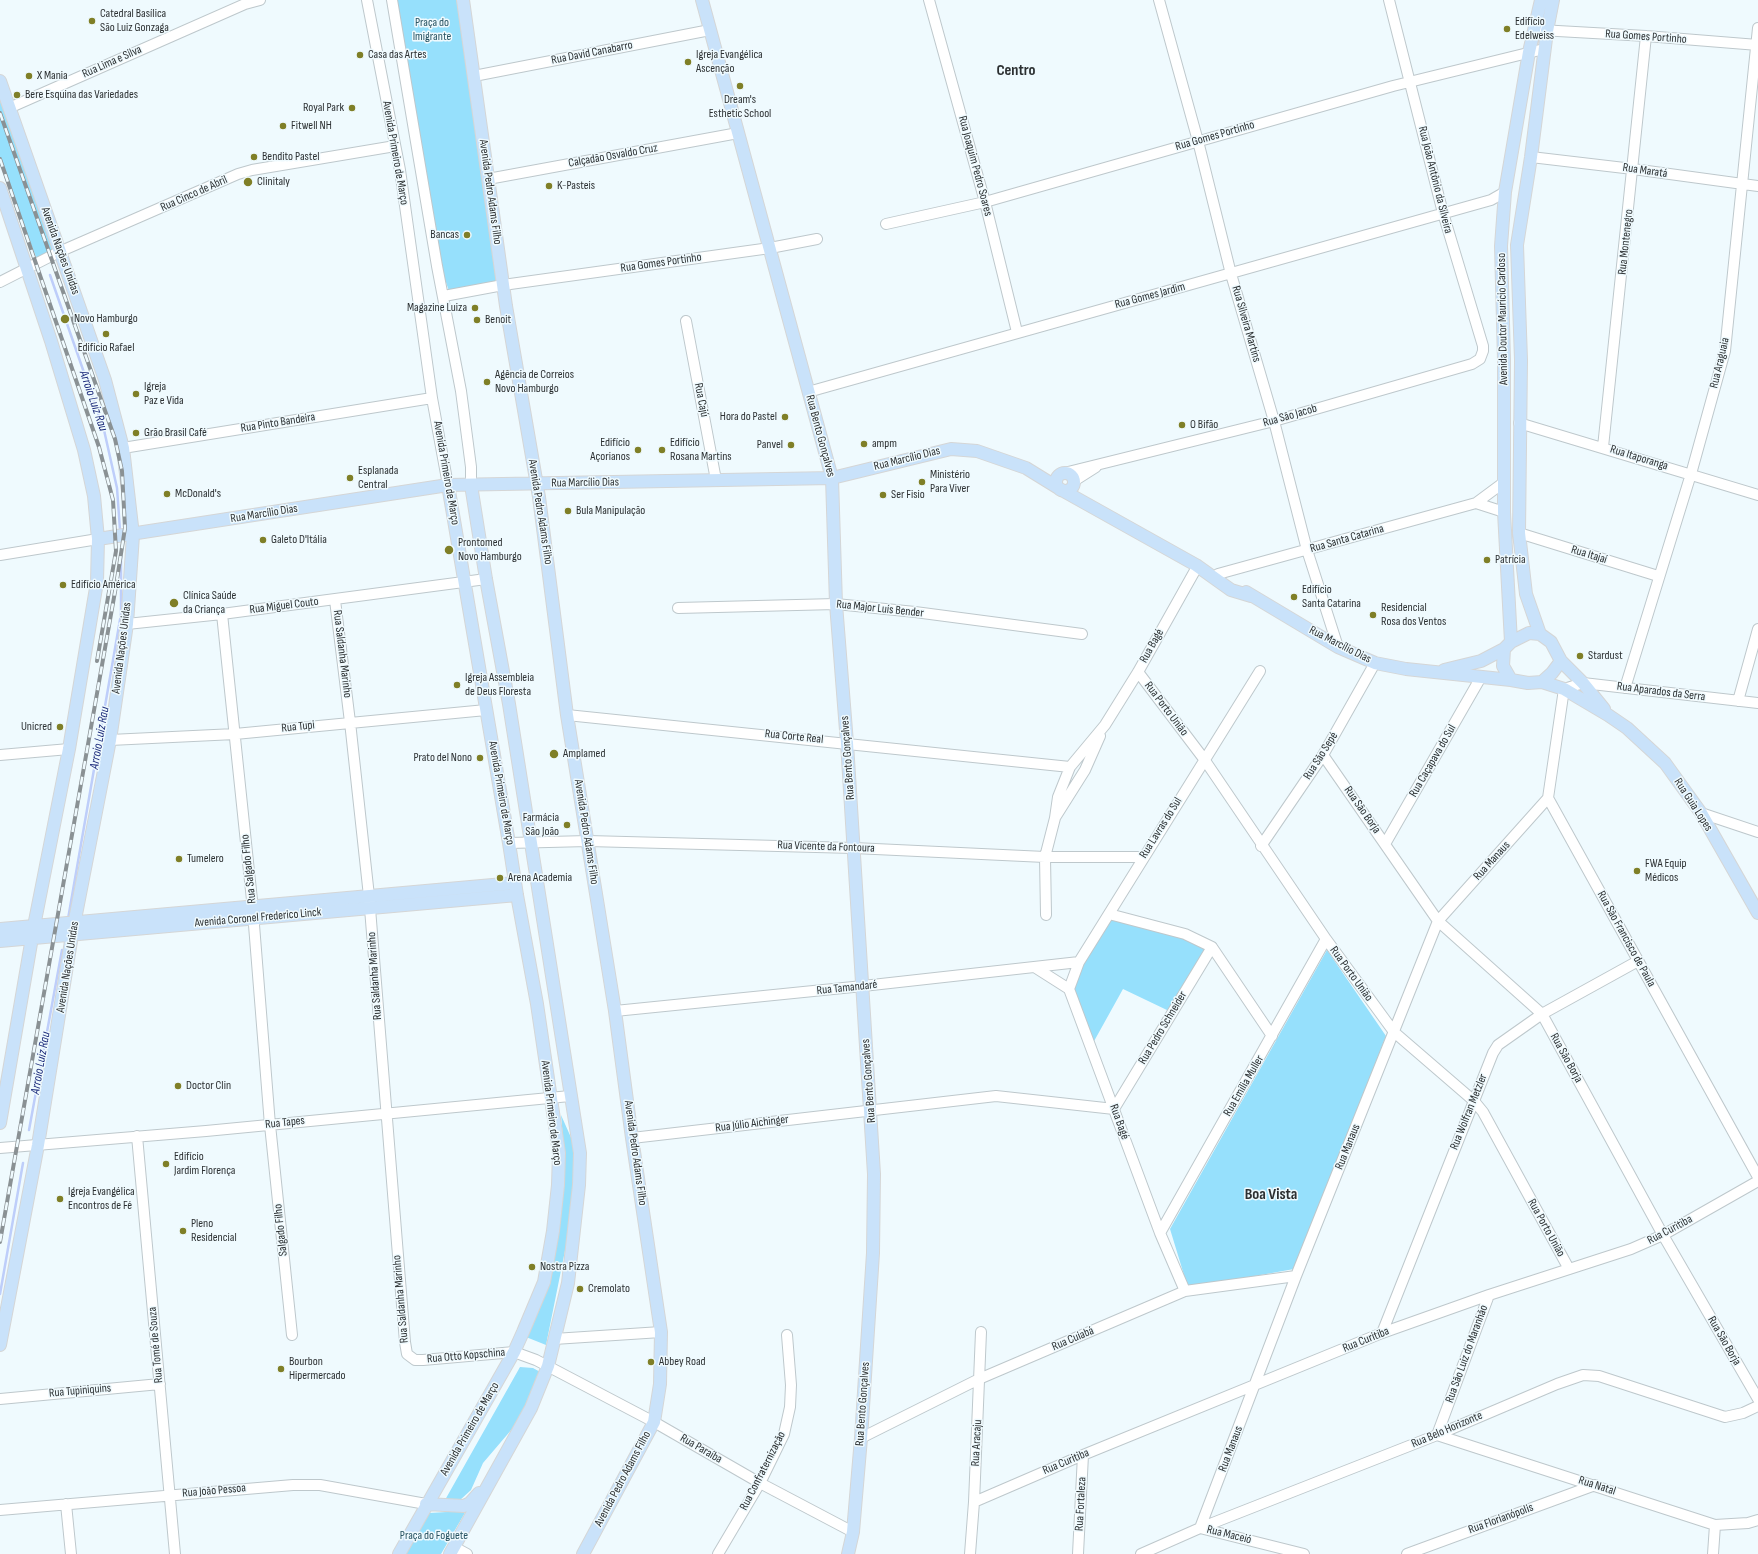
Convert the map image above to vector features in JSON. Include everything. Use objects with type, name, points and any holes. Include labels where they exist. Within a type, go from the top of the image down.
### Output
[{"type":"main road","name":"Avenida Pedro Adams Filho","points":[[463,0],[503,285],[537,484],[567,715],[615,1011],[661,1332],[660,1384],[654,1422],[583,1554]]},
{"type":"main road","name":"Rua Bento Gonçalves","points":[[702,0],[832,478],[836,604],[847,743],[874,1174],[874,1238],[861,1438],[853,1532],[848,1554]]},
{"type":"main road","name":"Avenida Doutor Maurício Cardoso","points":[[1507,646],[1503,482],[1504,360],[1501,246],[1505,192],[1529,52],[1541,0]]},
{"type":"main road","name":"Avenida Doutor Maurício Cardoso","points":[[1540,634],[1526,594],[1519,533],[1519,423],[1521,360],[1517,245],[1531,157],[1544,49],[1554,0]]},
{"type":"main road","name":"Avenida Nações Unidas","points":[[0,81],[105,380],[123,448],[133,535],[127,624],[110,740],[74,929],[38,1145],[0,1345]]},
{"type":"main road","points":[[0,188],[51,341],[84,450],[94,496],[98,539],[97,582],[69,749],[33,932],[0,1123]]},
{"type":"main road","name":"Rua Marcílio Dias","points":[[98,539],[133,535],[448,485],[832,478],[951,449],[977,451],[1026,468],[1070,474],[1074,482],[1096,508]]},
{"type":"main road","name":"Rua Marcílio Dias","points":[[1026,468],[1060,490],[1096,508],[1197,567],[1231,590],[1251,596]]},
{"type":"main road","points":[[1063,473],[1056,480],[1060,490],[1069,490],[1074,482]]},
{"type":"main road","name":"Avenida Primeiro de Março","points":[[399,1554],[426,1504],[514,1352],[544,1282],[553,1231],[558,1185],[558,1153],[537,1004],[516,889],[448,485]]},
{"type":"main road","name":"Avenida Primeiro de Março","points":[[452,1550],[531,1408],[548,1366],[568,1283],[579,1185],[580,1153],[509,704],[486,579],[471,485]]},
{"type":"main road","name":"Rua Marcílio Dias","points":[[1197,567],[1218,574],[1235,583],[1251,596],[1338,647],[1376,663],[1435,673],[1511,680]]},
{"type":"main road","points":[[1529,634],[1540,634],[1551,642],[1561,661],[1552,673],[1542,682],[1528,683],[1511,680],[1503,666],[1507,646],[1529,634]]},
{"type":"main road","name":"Rua Marcílio Dias","points":[[1435,673],[1481,661],[1507,646]]},
{"type":"main road","name":"Rua Guia Lopes","points":[[1561,661],[1583,683],[1608,715]]},
{"type":"main road","name":"Rua Guia Lopes","points":[[1542,682],[1564,689],[1608,715],[1627,728],[1665,763],[1701,813],[1758,913]]},
{"type":"main road","name":"Avenida Coronel Frederico Linck","points":[[0,929],[33,932],[74,929],[516,889]]},
{"type":"main road","name":"Avenida Coronel Frederico Linck","points":[[0,941],[33,932]]},
{"type":"main road","points":[[426,1504],[457,1507],[470,1503],[507,1452]]},
{"type":"main road","name":"Rua Bento Gonçalves","points":[[853,1532],[858,1554]]},
{"type":"street","name":"Rua Lima e Silva","points":[[9,108],[243,2],[260,0]]},
{"type":"street","name":"Avenida Primeiro de Março","points":[[368,0],[395,146],[432,398],[448,485]]},
{"type":"street","name":"Avenida Primeiro de Março","points":[[392,0],[437,266],[444,296],[461,391],[471,467],[471,485]]},
{"type":"street","name":"Rua Joaquim Pedro Soares","points":[[929,0],[985,202],[1017,332]]},
{"type":"street","name":"Rua Silveira Martins","points":[[1159,0],[1198,141],[1231,274],[1274,421],[1307,550],[1338,647]]},
{"type":"street","name":"Rua João Antônio da Silveira","points":[[1389,0],[1443,213],[1483,346],[1483,351],[1480,358]]},
{"type":"street","name":"Rua Araguaia","points":[[1625,688],[1658,576],[1691,474],[1725,351],[1758,28]]},
{"type":"street","name":"Rua David Canabarro","points":[[474,76],[710,30]]},
{"type":"street","name":"Rua Gomes Portinho","points":[[1534,30],[1646,36],[1757,45]]},
{"type":"street","name":"Rua Montenegro","points":[[1603,448],[1646,36]]},
{"type":"street","name":"Rua Gomes Portinho","points":[[886,224],[985,202],[1410,81],[1544,49]]},
{"type":"street","name":"Calçadão Osvaldo Cruz","points":[[488,179],[738,133]]},
{"type":"street","name":"Rua Cinco de Abril","points":[[0,282],[59,252],[238,174],[252,170],[395,146]]},
{"type":"street","name":"Rua Maratá","points":[[1531,157],[1758,186]]},
{"type":"street","name":"Rua Gomes Jardim","points":[[808,392],[1017,332],[1231,274],[1492,200],[1505,192]]},
{"type":"street","points":[[1492,200],[1504,219]]},
{"type":"street","name":"Rua Gomes Portinho","points":[[444,296],[503,285],[770,248],[817,239]]},
{"type":"street","name":"Rua Cajú","points":[[686,321],[716,480]]},
{"type":"street","name":"Rua São Jacob","points":[[1063,473],[1098,466],[1274,421],[1472,364],[1480,358]]},
{"type":"street","name":"Rua Pinto Bandeira","points":[[123,448],[432,398]]},
{"type":"street","name":"Rua Itaporanga","points":[[1519,423],[1758,495]]},
{"type":"street","name":"Rua São Jacob","points":[[1074,482],[1098,466]]},
{"type":"street","name":"Rua Santa Catarina","points":[[1218,574],[1476,503],[1503,482]]},
{"type":"street","points":[[1476,503],[1504,512]]},
{"type":"street","name":"Rua Itajaí","points":[[1519,533],[1658,576]]},
{"type":"street","name":"Rua Marcílio Dias","points":[[0,555],[98,539]]},
{"type":"street","name":"Rua Bagé","points":[[1055,818],[1085,770],[1105,725],[1138,672],[1197,567]]},
{"type":"street","name":"Rua Miguel Couto","points":[[127,624],[335,600],[486,579]]},
{"type":"street","name":"Rua Saldanha Marinho","points":[[335,600],[350,722],[369,902],[404,1342],[407,1354]]},
{"type":"street","name":"Rua Major Luís Bender","points":[[678,608],[836,604],[915,612],[1082,634]]},
{"type":"street","name":"Rua Salgado Filho","points":[[222,614],[253,912],[270,1124]]},
{"type":"street","points":[[1738,701],[1758,629]]},
{"type":"street","name":"Rua São Sepé","points":[[1261,846],[1323,755],[1376,663]]},
{"type":"street","name":"Rua Lavras do Sul","points":[[1069,989],[1079,962],[1260,671]]},
{"type":"street","name":"Rua Porto União","points":[[1138,672],[1204,759],[1261,846],[1326,939],[1394,1032],[1474,1101],[1483,1112],[1569,1269]]},
{"type":"street","name":"Rua Caçapava do Sul","points":[[1385,844],[1481,677]]},
{"type":"street","name":"Rua Aparados da Serra","points":[[1564,689],[1583,683],[1758,703]]},
{"type":"street","points":[[1548,798],[1564,689]]},
{"type":"street","name":"Rua Tupi","points":[[110,740],[235,734],[486,710]]},
{"type":"street","name":"Rua Corte Real","points":[[567,715],[1070,766]]},
{"type":"street","name":"Rua Bagé","points":[[1046,915],[1045,857],[1055,818],[1058,797],[1070,766],[1105,725]]},
{"type":"street","points":[[0,755],[69,749]]},
{"type":"street","name":"Rua São Borja","points":[[1323,755],[1438,921],[1542,1014],[1663,1235],[1758,1399]]},
{"type":"street","name":"Rua Manaus","points":[[1200,1528],[1296,1276],[1438,921],[1548,798]]},
{"type":"street","name":"Rua São Francisco de Paula","points":[[1548,798],[1758,1177]]},
{"type":"street","points":[[1701,813],[1758,832]]},
{"type":"street","name":"Rua Vicente da Fontoura","points":[[509,842],[588,842],[854,848],[1045,857],[1143,857]]},
{"type":"street","points":[[1109,914],[1185,934],[1212,947],[1272,1036]]},
{"type":"street","name":"Rua Emília Muller","points":[[1160,1233],[1326,939]]},
{"type":"street","name":"Rua Pedro Schneider","points":[[1114,1109],[1212,947]]},
{"type":"street","name":"Rua Wolfran Metzler","points":[[1382,1333],[1493,1053],[1498,1045],[1542,1014],[1638,961]]},
{"type":"street","name":"Rua Tamandaré","points":[[615,1011],[1036,968],[1079,962]]},
{"type":"street","points":[[1036,968],[1069,989]]},
{"type":"street","name":"Rua Bagé","points":[[1069,989],[1160,1233],[1185,1291]]},
{"type":"street","name":"Rua Tapes","points":[[0,1148],[570,1096]]},
{"type":"street","name":"Rua Júlio Aichinger","points":[[632,1138],[996,1096],[1114,1109]]},
{"type":"street","name":"Salgado Filho","points":[[270,1124],[292,1335]]},
{"type":"street","name":"Rua Tomé de Souza","points":[[137,1136],[175,1554]]},
{"type":"street","name":"Rua Curitiba","points":[[974,1502],[1083,1455],[1382,1333],[1489,1295],[1631,1249],[1663,1235],[1758,1181]]},
{"type":"street","name":"Rua Cuiabá","points":[[861,1438],[979,1379],[1185,1291],[1296,1276]]},
{"type":"street","name":"Rua São Luiz do Maranhão","points":[[1437,1435],[1489,1295]]},
{"type":"street","points":[[554,1339],[661,1332]]},
{"type":"street","name":"Rua Aracaju","points":[[970,1554],[974,1502],[981,1332]]},
{"type":"street","name":"Rua Confraternização","points":[[718,1554],[760,1483],[784,1434],[790,1407],[791,1385],[787,1335]]},
{"type":"street","name":"Rua Otto Kopschina","points":[[407,1354],[415,1360],[423,1360],[514,1352],[548,1366]]},
{"type":"street","name":"Rua Paraíba","points":[[548,1366],[654,1422],[760,1483],[853,1532]]},
{"type":"street","name":"Rua Belo Horizonte","points":[[1141,1554],[1200,1528],[1437,1435],[1557,1384],[1582,1375],[1600,1376],[1725,1417],[1743,1413],[1758,1406]]},
{"type":"street","name":"Rua Tupiniquins","points":[[0,1399],[160,1384]]},
{"type":"street","name":"Rua Natal","points":[[1437,1435],[1715,1525],[1748,1523],[1758,1520]]},
{"type":"street","name":"Rua Fortaleza","points":[[1078,1554],[1083,1455]]},
{"type":"street","name":"Rua João Pessoa","points":[[0,1510],[293,1485],[320,1485],[426,1504]]},
{"type":"street","name":"Rua Florianópolis","points":[[1407,1554],[1594,1485]]},
{"type":"street","points":[[66,1504],[71,1554]]},
{"type":"street","points":[[1713,1554],[1715,1525]]},
{"type":"street","name":"Rua Maceió","points":[[1200,1528],[1304,1554]]},
{"type":"street","points":[[452,1550],[467,1554]]},
{"type":"green space","name":"Praça do Imigrante","points":[[396,0],[457,0],[500,282],[449,291],[440,265]]},
{"type":"green space","points":[[0,95],[54,254],[38,262],[0,164]]},
{"type":"green space","points":[[1111,917],[1183,938],[1207,948],[1169,1011],[1123,989],[1093,1043],[1073,989],[1083,962]]},
{"type":"green space","points":[[1327,950],[1386,1036],[1294,1269],[1188,1288],[1170,1229]]},
{"type":"green space","points":[[561,1115],[573,1142],[574,1179],[571,1221],[546,1345],[526,1337],[549,1277],[564,1150]]},
{"type":"green space","points":[[520,1367],[533,1368],[542,1373],[518,1422],[483,1463],[471,1490],[459,1501],[445,1500]]},
{"type":"green space","name":"Praça do Foguete","points":[[466,1511],[441,1554],[404,1554],[429,1513]]},
{"type":"waterway","name":"Arroio Luiz Rau","points":[[50,275],[104,430],[117,488],[120,530]]},
{"type":"waterway","name":"Arroio Luiz Rau","points":[[68,919],[121,614],[121,554]]},
{"type":"waterway","name":"Arroio Luiz Rau","points":[[29,1130],[62,950]]},
{"type":"waterway","name":"Arroio Luiz Rau","points":[[0,1294],[23,1163]]},
{"type":"railway","points":[[0,113],[115,439],[122,471],[125,528],[0,1242]]},
{"type":"railway","points":[[0,159],[99,447],[113,500],[116,551],[97,661]]},
{"type":"place","name":"Catedral Basílica São Luiz Gonzaga","points":[[92,21]]},
{"type":"place","name":"Edifício Edelweiss","points":[[1507,29]]},
{"type":"place","name":"Casa das Artes","points":[[360,55]]},
{"type":"place","name":"Igreja Evangélica Ascenção","points":[[688,62]]},
{"type":"place","name":"X Mania","points":[[29,76]]},
{"type":"place","name":"Dream's Esthetic School","points":[[740,86]]},
{"type":"place","name":"Bere Esquina das Variedades","points":[[17,95]]},
{"type":"place","name":"Royal Park","points":[[352,108]]},
{"type":"place","name":"Fitwell NH","points":[[283,126]]},
{"type":"place","name":"Bendito Pastel","points":[[254,157]]},
{"type":"place","name":"Clinitaly","points":[[248,182]]},
{"type":"place","name":"K-Pasteis","points":[[549,186]]},
{"type":"place","name":"Bancas","points":[[467,235]]},
{"type":"place","name":"Magazine Luiza","points":[[475,308]]},
{"type":"place","name":"Novo Hamburgo","points":[[65,319]]},
{"type":"place","name":"Benoit","points":[[477,320]]},
{"type":"place","name":"Edifício Rafael","points":[[106,334]]},
{"type":"place","name":"Agência de Correios Novo Hamburgo","points":[[487,382]]},
{"type":"place","name":"Igreja Paz e Vida","points":[[136,394]]},
{"type":"place","name":"Hora do Pastel","points":[[785,417]]},
{"type":"place","name":"O Bifão","points":[[1182,425]]},
{"type":"place","name":"Grão Brasil Café","points":[[136,433]]},
{"type":"place","name":"ampm","points":[[864,444]]},
{"type":"place","name":"Panvel","points":[[791,445]]},
{"type":"place","name":"Edifício Açorianos","points":[[638,450]]},
{"type":"place","name":"Edifício Rosana Martins","points":[[662,450]]},
{"type":"place","name":"Esplanada Central","points":[[350,478]]},
{"type":"place","name":"Ministério Para Viver","points":[[922,482]]},
{"type":"place","name":"McDonald's","points":[[167,494]]},
{"type":"place","name":"Ser Fisio","points":[[883,495]]},
{"type":"place","name":"Bula Manipulação","points":[[568,511]]},
{"type":"place","name":"Galeto D'Itália","points":[[263,540]]},
{"type":"place","name":"Prontomed Novo Hamburgo","points":[[449,550]]},
{"type":"place","name":"Patrícia","points":[[1487,560]]},
{"type":"place","name":"Edifício América","points":[[63,585]]},
{"type":"place","name":"Edifício Santa Catarina","points":[[1294,597]]},
{"type":"place","name":"Clínica Saúde da Criança","points":[[174,603]]},
{"type":"place","name":"Residencial Rosa dos Ventos","points":[[1373,615]]},
{"type":"place","name":"Stardust","points":[[1580,656]]},
{"type":"place","name":"Igreja Assembleia de Deus Floresta","points":[[457,685]]},
{"type":"place","name":"Unicred","points":[[60,727]]},
{"type":"place","name":"Amplamed","points":[[554,754]]},
{"type":"place","name":"Prato del Nono","points":[[480,758]]},
{"type":"place","name":"Farmácia São João","points":[[567,825]]},
{"type":"place","name":"Tumelero","points":[[179,859]]},
{"type":"place","name":"FWA Equip Médicos","points":[[1637,871]]},
{"type":"place","name":"Arena Academia","points":[[500,878]]},
{"type":"place","name":"Doctor Clin","points":[[178,1086]]},
{"type":"place","name":"Edifício Jardim Florença","points":[[166,1164]]},
{"type":"place","name":"Igreja Evangélica Encontros de Fé","points":[[60,1199]]},
{"type":"place","name":"Pleno Residencial","points":[[183,1231]]},
{"type":"place","name":"Nostra Pizza","points":[[532,1267]]},
{"type":"place","name":"Cremolato","points":[[580,1289]]},
{"type":"place","name":"Abbey Road","points":[[651,1362]]},
{"type":"place","name":"Bourbon Hipermercado","points":[[281,1369]]},
{"type":"district","name":"Centro","points":[[1016,71]]},
{"type":"district","name":"Boa Vista","points":[[1271,1195]]}]
